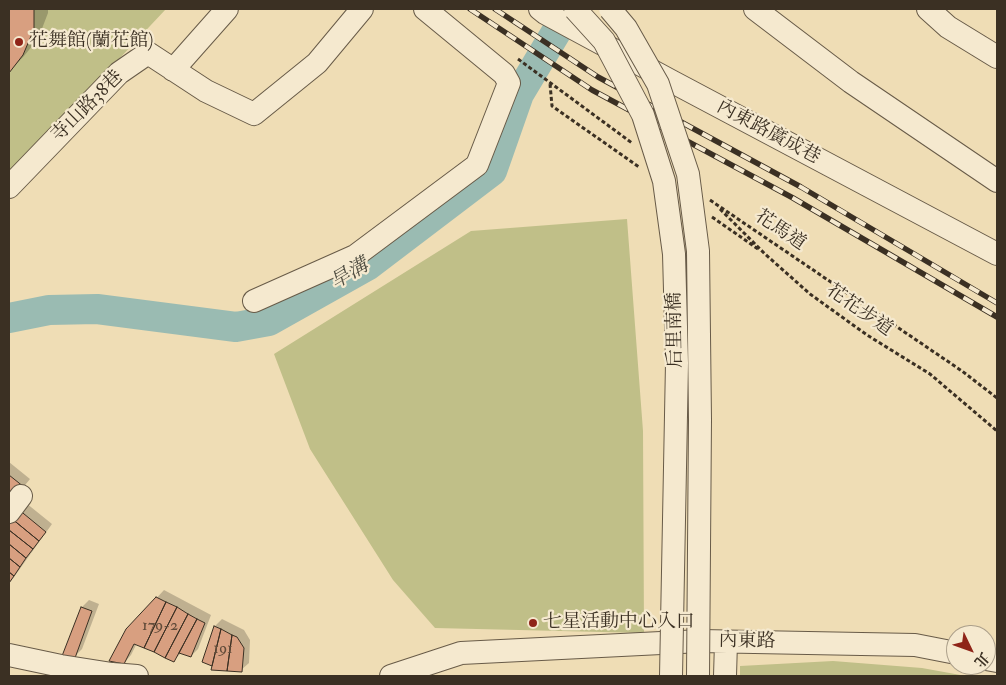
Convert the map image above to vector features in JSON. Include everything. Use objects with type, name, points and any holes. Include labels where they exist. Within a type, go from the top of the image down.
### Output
[{"type":"street","points":[[174,70],[226,9]]},
{"type":"street","name":"寺山路38巷","points":[[9,187],[118,73],[148,53],[206,91],[254,114],[317,63],[362,9]]},
{"type":"street","points":[[254,301],[355,256],[478,165],[509,83],[504,74],[425,9]]},
{"type":"street","name":"內東路廣成巷","points":[[540,9],[671,81],[997,254]]},
{"type":"street","name":"后里南橋","points":[[575,9],[604,41],[626,82],[642,115],[664,181],[674,254],[676,353],[671,676]]},
{"type":"street","name":"后里南橋","points":[[610,9],[626,28],[658,84],[688,174],[698,251],[700,430],[698,676]]},
{"type":"street","points":[[755,9],[851,82],[997,181]]},
{"type":"street","points":[[928,9],[948,27],[997,57]]},
{"type":"street","name":"內東路","points":[[391,676],[461,653],[702,641],[915,645],[946,651]]},
{"type":"street","points":[[725,676],[726,642]]},
{"type":"street","points":[[667,676],[668,644]]},
{"type":"street","points":[[9,655],[61,666],[137,676]]},
{"type":"path","points":[[514,56],[636,146]]},
{"type":"path","name":"花馬道","points":[[706,197],[962,371],[997,398]]},
{"type":"path","name":"花花步道","points":[[714,203],[765,254],[810,294],[867,335],[930,374],[997,432]]},
{"type":"shaded area","points":[[9,9],[166,9],[9,176]]},
{"type":"shaded area","points":[[627,219],[643,431],[644,633],[435,628],[393,580],[310,449],[274,354],[471,231]]},
{"type":"shaded area","points":[[833,661],[922,668],[946,672],[946,675],[966,676],[740,676],[740,666]]},
{"type":"building","name":"花舞館(蘭花館)","points":[[9,9],[34,9],[34,29],[23,55],[9,73]]},
{"type":"building","points":[[9,475],[24,487],[16,495],[9,490]]},
{"type":"building","points":[[18,509],[46,532],[39,541],[11,518]]},
{"type":"building","points":[[11,518],[39,541],[33,549],[9,530],[9,520]]},
{"type":"building","points":[[9,530],[33,549],[26,558],[9,544]]},
{"type":"building","points":[[9,544],[26,558],[20,567],[9,558]]},
{"type":"building","points":[[9,558],[20,567],[14,576],[9,572]]},
{"type":"building","points":[[9,572],[14,576],[9,583]]},
{"type":"building","points":[[156,597],[166,602],[144,648],[134,644],[124,664],[109,661],[126,629]]},
{"type":"building","points":[[166,602],[177,607],[154,652],[144,648]]},
{"type":"building","points":[[81,607],[92,611],[75,658],[62,656]]},
{"type":"building","points":[[177,607],[188,614],[165,658],[154,652]]},
{"type":"building","points":[[188,614],[197,619],[174,662],[165,658]]},
{"type":"building","points":[[197,619],[205,623],[191,657],[179,653]]},
{"type":"building","points":[[214,626],[221,629],[212,666],[202,662]]},
{"type":"building","points":[[221,629],[232,635],[227,671],[211,670]]},
{"type":"building","points":[[232,635],[237,637],[244,648],[242,672],[227,671]]},
{"type":"waterway","name":"旱溝","points":[[9,318],[49,310],[97,309],[236,327],[269,321],[367,266],[492,171],[519,94],[570,9]]},
{"type":"railway","points":[[470,9],[592,90],[793,198],[997,317]]},
{"type":"railway","points":[[495,9],[598,77],[801,187],[997,303]]},
{"type":"place","name":"花舞館(蘭花館)","points":[[19,42]]},
{"type":"place","name":"七星活動中心入口","points":[[533,623]]}]
